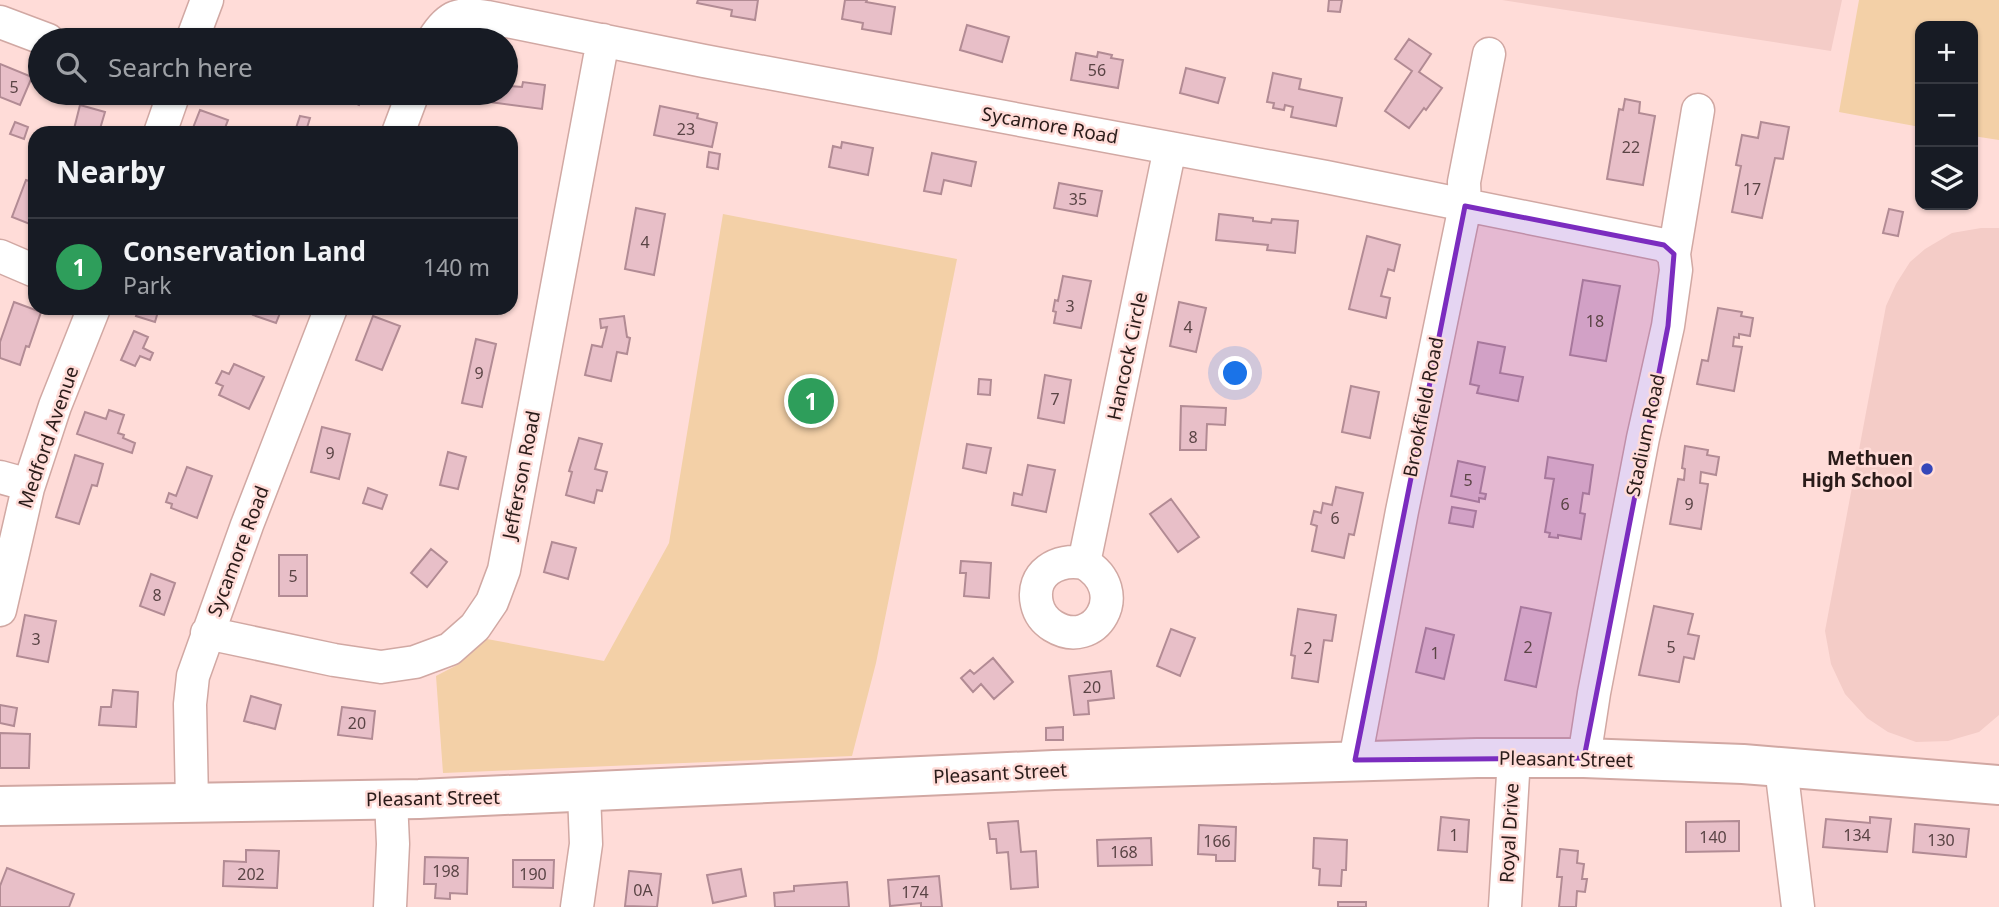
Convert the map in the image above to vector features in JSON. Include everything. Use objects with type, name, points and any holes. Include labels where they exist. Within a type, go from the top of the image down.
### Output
[{"type":"main road","name":"Pleasant Street","points":[[0,806],[391,800],[1054,770],[1355,760],[1514,758],[1584,758],[1781,767],[1999,785]]},
{"type":"street","points":[[196,28],[207,0]]},
{"type":"street","name":"Sycamore Road","points":[[440,28],[462,14],[1550,221],[1664,246],[1674,254]]},
{"type":"street","points":[[0,22],[28,32]]},
{"type":"street","name":"Jefferson Road","points":[[207,633],[334,660],[381,667],[415,662],[450,649],[475,627],[492,602],[503,570],[603,40]]},
{"type":"street","name":"Brookfield Road","points":[[1355,760],[1412,461],[1465,206],[1464,182],[1489,54]]},
{"type":"street","points":[[162,126],[170,105]]},
{"type":"street","points":[[401,126],[408,105]]},
{"type":"street","name":"Stadium Road","points":[[1584,758],[1643,438],[1668,326],[1676,270],[1674,254],[1698,110]]},
{"type":"street","name":"Hancock Circle","points":[[1084,563],[1170,148]]},
{"type":"street","points":[[0,256],[28,268]]},
{"type":"street","name":"Medford Avenue","points":[[0,610],[14,481],[55,406],[91,315]]},
{"type":"street","name":"Sycamore Road","points":[[192,802],[190,704],[193,676],[328,315]]},
{"type":"street","name":"Royal Drive","points":[[1505,907],[1514,758]]},
{"type":"street","points":[[1781,767],[1798,907]]},
{"type":"street","points":[[577,907],[586,844],[584,793]]},
{"type":"street","points":[[390,907],[393,844],[391,800]]},
{"type":"highlighted area","points":[[1465,206],[1664,245],[1674,254],[1668,326],[1584,758],[1355,760]]},
{"type":"shaded area","points":[[1502,0],[1842,0],[1831,51]]},
{"type":"shaded area","points":[[1859,0],[1999,0],[1999,140],[1978,137],[1978,21],[1915,21],[1915,126],[1839,112]]},
{"type":"shaded area","points":[[723,214],[957,259],[876,663],[852,756],[443,773],[436,676],[459,664],[487,639],[604,661],[669,543]]},
{"type":"shaded area","name":"Methuen High School","points":[[1999,228],[1999,715],[1979,732],[1948,741],[1916,742],[1888,732],[1867,718],[1845,694],[1831,664],[1825,631],[1886,306],[1910,262],[1925,249],[1952,233]]},
{"type":"building","points":[[698,0],[758,0],[755,20],[731,16],[732,10],[697,3]]},
{"type":"building","points":[[845,0],[867,0],[866,2],[895,7],[891,34],[862,29],[863,23],[842,19]]},
{"type":"building","points":[[1329,0],[1342,0],[1340,12],[1328,11]]},
{"type":"building","points":[[967,25],[1009,37],[1002,62],[960,50]]},
{"type":"building","points":[[1409,39],[1431,54],[1419,72],[1442,88],[1409,128],[1385,111],[1412,71],[1395,59]]},
{"type":"building","points":[[1098,52],[1123,60],[1118,88],[1071,80],[1076,53],[1097,57]]},
{"type":"building","points":[[0,64],[28,75],[28,86],[20,105],[0,97]]},
{"type":"building","points":[[1186,68],[1225,78],[1218,103],[1180,93]]},
{"type":"building","points":[[1273,73],[1301,79],[1299,89],[1342,98],[1336,126],[1291,117],[1293,107],[1285,105],[1284,110],[1273,108],[1274,103],[1267,102]]},
{"type":"building","points":[[523,82],[545,85],[542,109],[512,105],[518,105],[518,87],[522,87]]},
{"type":"building","points":[[1625,99],[1640,102],[1639,113],[1655,116],[1643,185],[1607,179],[1619,109],[1623,110]]},
{"type":"building","points":[[80,105],[105,112],[101,126],[75,126]]},
{"type":"building","points":[[660,106],[698,114],[697,118],[717,123],[712,147],[654,135]]},
{"type":"building","points":[[200,110],[228,120],[226,126],[194,126]]},
{"type":"building","points":[[300,116],[310,118],[308,126],[297,126]]},
{"type":"building","points":[[15,122],[28,127],[24,139],[10,134]]},
{"type":"building","points":[[1761,122],[1789,127],[1783,159],[1775,158],[1762,218],[1732,212],[1741,166],[1736,165],[1742,135],[1758,138]]},
{"type":"building","points":[[842,142],[873,148],[868,175],[829,167],[833,146],[841,148]]},
{"type":"building","points":[[709,152],[720,154],[718,169],[707,167]]},
{"type":"building","points":[[932,153],[976,162],[971,186],[944,180],[941,194],[924,191]]},
{"type":"building","points":[[26,180],[28,181],[28,223],[12,217]]},
{"type":"building","points":[[1059,183],[1102,191],[1097,216],[1054,208]]},
{"type":"building","points":[[636,208],[665,214],[654,275],[625,269]]},
{"type":"building","points":[[1889,209],[1903,212],[1898,236],[1883,233]]},
{"type":"building","points":[[1219,214],[1271,223],[1272,219],[1298,221],[1295,253],[1267,250],[1268,245],[1216,240]]},
{"type":"building","points":[[1367,236],[1400,245],[1394,271],[1388,269],[1381,296],[1390,298],[1386,318],[1349,309]]},
{"type":"building","points":[[1063,276],[1091,281],[1081,328],[1054,323],[1055,300],[1058,301]]},
{"type":"building","points":[[1583,280],[1620,286],[1606,361],[1570,355]]},
{"type":"building","points":[[14,302],[28,307],[28,315],[40,315],[20,365],[0,358],[0,342]]},
{"type":"building","points":[[1179,302],[1206,308],[1196,352],[1170,346]]},
{"type":"building","points":[[1718,308],[1742,312],[1741,316],[1753,318],[1750,336],[1739,334],[1739,338],[1734,337],[1733,346],[1742,347],[1734,391],[1697,384],[1702,360],[1708,361]]},
{"type":"building","points":[[136,315],[157,315],[155,322]]},
{"type":"building","points":[[253,315],[279,315],[276,323]]},
{"type":"building","points":[[373,316],[400,326],[382,370],[356,360]]},
{"type":"building","points":[[624,316],[627,337],[630,338],[627,354],[617,352],[611,381],[585,375],[592,345],[602,347],[607,327],[601,328],[600,319]]},
{"type":"building","points":[[134,331],[148,337],[143,348],[153,353],[150,360],[140,356],[135,366],[121,360]]},
{"type":"building","points":[[476,339],[496,344],[482,407],[462,403]]},
{"type":"building","points":[[1478,342],[1505,347],[1500,373],[1523,377],[1518,401],[1477,393],[1479,386],[1470,384]]},
{"type":"building","points":[[234,364],[264,377],[249,409],[219,395],[223,386],[216,383],[222,371],[229,374]]},
{"type":"building","points":[[1045,375],[1071,380],[1064,423],[1038,418]]},
{"type":"building","points":[[979,379],[991,380],[990,395],[978,394]]},
{"type":"building","points":[[1351,386],[1379,392],[1370,438],[1342,432]]},
{"type":"building","points":[[1181,406],[1226,408],[1225,425],[1207,424],[1206,450],[1180,450]]},
{"type":"building","points":[[109,410],[124,415],[118,433],[135,443],[132,453],[77,434],[85,412],[106,419]]},
{"type":"building","points":[[322,427],[350,434],[339,479],[311,472]]},
{"type":"building","points":[[579,438],[602,444],[595,469],[607,472],[602,491],[597,490],[594,503],[566,495],[572,472],[569,471]]},
{"type":"building","points":[[967,444],[991,448],[986,473],[963,468]]},
{"type":"building","points":[[1685,446],[1708,450],[1707,455],[1719,457],[1716,475],[1701,472],[1700,483],[1708,484],[1701,529],[1670,524],[1678,479],[1684,480],[1685,469],[1682,468]]},
{"type":"building","points":[[448,452],[466,457],[458,489],[440,485]]},
{"type":"building","points":[[75,455],[103,464],[97,486],[92,485],[79,524],[56,517]]},
{"type":"building","points":[[1548,457],[1593,465],[1589,494],[1583,493],[1580,513],[1585,514],[1581,539],[1558,535],[1558,538],[1549,537],[1550,533],[1545,532],[1554,479],[1545,478]]},
{"type":"building","points":[[1458,461],[1485,467],[1480,493],[1486,494],[1485,499],[1479,498],[1479,502],[1451,496]]},
{"type":"building","points":[[1028,465],[1055,470],[1046,512],[1012,505],[1014,493],[1022,495]]},
{"type":"building","points":[[187,467],[212,476],[197,518],[171,508],[172,504],[166,502],[169,493],[176,496]]},
{"type":"building","points":[[1336,487],[1363,493],[1354,535],[1349,534],[1344,558],[1312,551],[1317,526],[1311,524],[1314,511],[1321,513],[1323,503],[1332,505]]},
{"type":"building","points":[[368,488],[387,495],[382,509],[363,503]]},
{"type":"building","points":[[1171,499],[1199,537],[1178,552],[1150,514]]},
{"type":"building","points":[[1452,507],[1476,511],[1473,527],[1449,523]]},
{"type":"building","points":[[552,542],[576,548],[568,579],[544,572]]},
{"type":"building","points":[[431,549],[447,562],[427,587],[411,573]]},
{"type":"building","points":[[279,555],[307,555],[307,596],[279,596]]},
{"type":"building","points":[[961,561],[991,563],[989,598],[964,596],[966,573],[960,573]]},
{"type":"building","points":[[151,574],[175,583],[164,615],[140,606]]},
{"type":"building","points":[[1654,606],[1693,614],[1688,634],[1699,636],[1694,659],[1684,657],[1679,682],[1639,675]]},
{"type":"building","points":[[1521,607],[1551,613],[1536,687],[1505,680]]},
{"type":"building","points":[[1298,609],[1336,615],[1332,641],[1324,640],[1318,682],[1292,678],[1295,656],[1291,655]]},
{"type":"building","points":[[25,615],[56,621],[48,662],[17,656]]},
{"type":"building","points":[[1426,628],[1454,635],[1444,679],[1416,672]]},
{"type":"building","points":[[1171,629],[1195,638],[1180,676],[1157,666]]},
{"type":"building","points":[[993,658],[1013,682],[994,699],[981,684],[973,692],[961,678],[970,670],[974,674]]},
{"type":"building","points":[[1111,671],[1114,698],[1088,701],[1089,714],[1074,715],[1069,676]]},
{"type":"building","points":[[113,690],[138,692],[136,727],[99,725],[101,707],[111,707]]},
{"type":"building","points":[[251,696],[281,705],[275,729],[244,721]]},
{"type":"building","points":[[0,705],[17,708],[14,726],[0,723]]},
{"type":"building","points":[[342,707],[375,711],[372,739],[338,735]]},
{"type":"building","points":[[1063,727],[1063,740],[1046,740],[1046,728]]},
{"type":"building","points":[[0,733],[30,734],[29,768],[0,768]]},
{"type":"building","points":[[1441,817],[1469,820],[1467,852],[1438,850]]},
{"type":"building","points":[[1870,817],[1891,819],[1887,852],[1823,847],[1826,819],[1870,823]]},
{"type":"building","points":[[1018,821],[1021,852],[1036,851],[1038,887],[1011,889],[1008,852],[997,853],[996,839],[990,839],[988,823]]},
{"type":"building","points":[[1739,821],[1739,851],[1686,852],[1686,822]]},
{"type":"building","points":[[1915,824],[1969,829],[1966,857],[1913,852]]},
{"type":"building","points":[[1199,825],[1236,827],[1235,861],[1216,861],[1216,855],[1198,854]]},
{"type":"building","points":[[1151,838],[1152,865],[1098,866],[1097,840]]},
{"type":"building","points":[[1314,838],[1347,840],[1346,870],[1342,870],[1341,886],[1319,885],[1320,869],[1313,868]]},
{"type":"building","points":[[1560,849],[1578,851],[1577,863],[1584,864],[1582,879],[1587,879],[1585,892],[1577,891],[1576,907],[1559,907],[1562,877],[1557,877]]},
{"type":"building","points":[[246,850],[279,851],[277,888],[223,886],[224,861],[246,862]]},
{"type":"building","points":[[425,857],[468,858],[467,894],[450,893],[450,899],[435,898],[436,884],[424,884]]},
{"type":"building","points":[[513,860],[554,860],[553,888],[513,887]]},
{"type":"building","points":[[7,868],[74,894],[69,907],[0,907],[0,886]]},
{"type":"building","points":[[741,869],[746,896],[713,903],[707,875]]},
{"type":"building","points":[[629,871],[661,874],[657,907],[625,906]]},
{"type":"building","points":[[939,876],[942,907],[921,907],[921,903],[890,906],[888,880]]},
{"type":"building","points":[[847,882],[849,907],[775,907],[774,893],[794,891],[794,886]]},
{"type":"building","points":[[1338,902],[1366,902],[1366,907],[1338,907]]},
{"type":"place","name":"Conservation Land","points":[[811,401]]},
{"type":"place","name":"Methuen High School","points":[[1927,469]]}]
